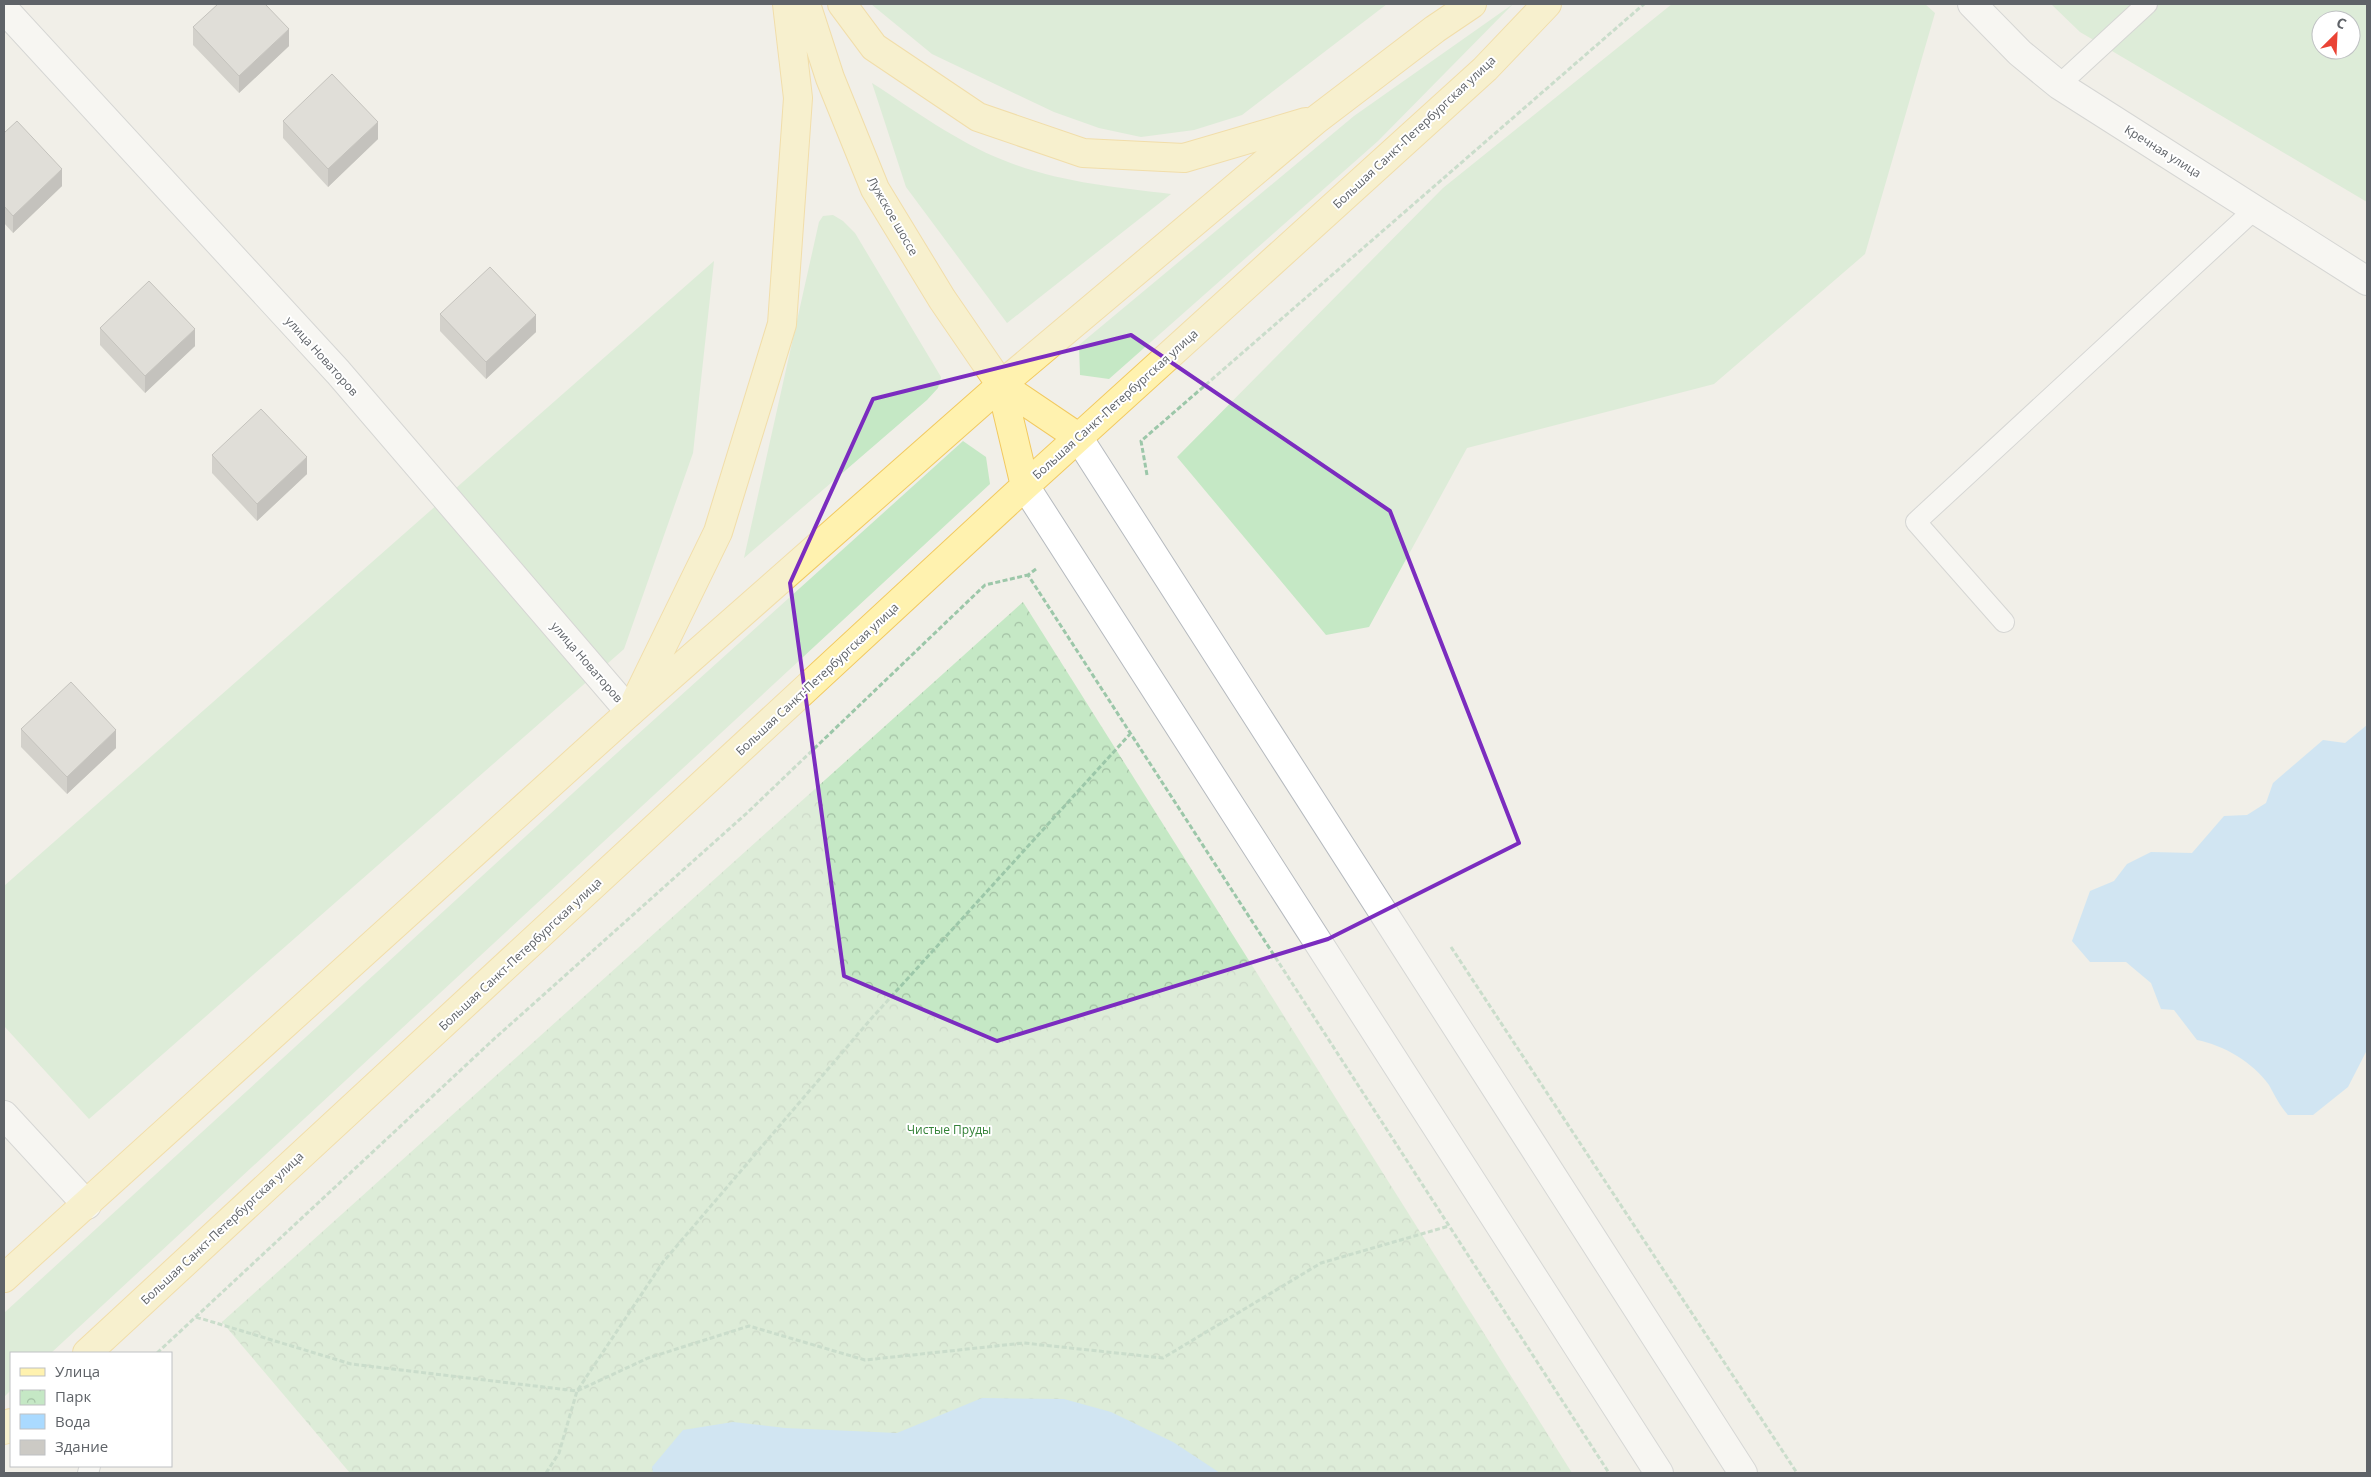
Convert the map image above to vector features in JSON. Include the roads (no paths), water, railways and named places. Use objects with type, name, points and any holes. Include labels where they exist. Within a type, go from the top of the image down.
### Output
[{"type":"main road","points":[[630,712],[718,532],[782,324],[798,98],[787,4]]},
{"type":"main road","name":"Лужское шоссе","points":[[806,4],[830,78],[875,189],[942,299],[1001,385],[1026,486]]},
{"type":"main road","points":[[842,4],[874,47],[978,117],[1084,153],[1184,158],[1317,119]]},
{"type":"main road","points":[[4,1278],[87,1205],[630,712],[1001,385],[1317,119],[1435,29],[1472,4]]},
{"type":"main road","name":"Большая Санкт-Петербургская улица","points":[[92,1351],[1078,437],[1485,69],[1546,4]]},
{"type":"main road","name":"Кречная улица","points":[[1972,4],[2020,53],[2060,86],[2367,280]]},
{"type":"main road","name":"улица Новаторов","points":[[4,9],[338,372],[630,712]]},
{"type":"main road","name":"Лужское шоссе","points":[[1001,385],[1078,437]]},
{"type":"main road","points":[[1078,437],[1743,1473]]},
{"type":"main road","points":[[1026,486],[1659,1473]]},
{"type":"main road","points":[[4,1114],[87,1205]]},
{"type":"lane","points":[[2060,86],[2147,4]]},
{"type":"lane","points":[[2004,622],[1916,522],[2255,209]]},
{"type":"water","points":[[2367,725],[2367,1050],[2348,1087],[2313,1115],[2288,1115],[2269,1085],[2255,1069],[2227,1050],[2197,1040],[2174,1010],[2161,1009],[2151,983],[2126,962],[2090,962],[2072,941],[2090,891],[2114,881],[2127,864],[2151,852],[2192,853],[2224,816],[2247,815],[2266,803],[2273,783],[2323,740],[2345,743]]},
{"type":"water","points":[[982,1398],[1064,1399],[1111,1412],[1173,1442],[1220,1473],[653,1473],[652,1467],[683,1430],[733,1422],[785,1428],[897,1433]]},
{"type":"park label","name":"Чистые Пруды","points":[[949,1129]]}]
